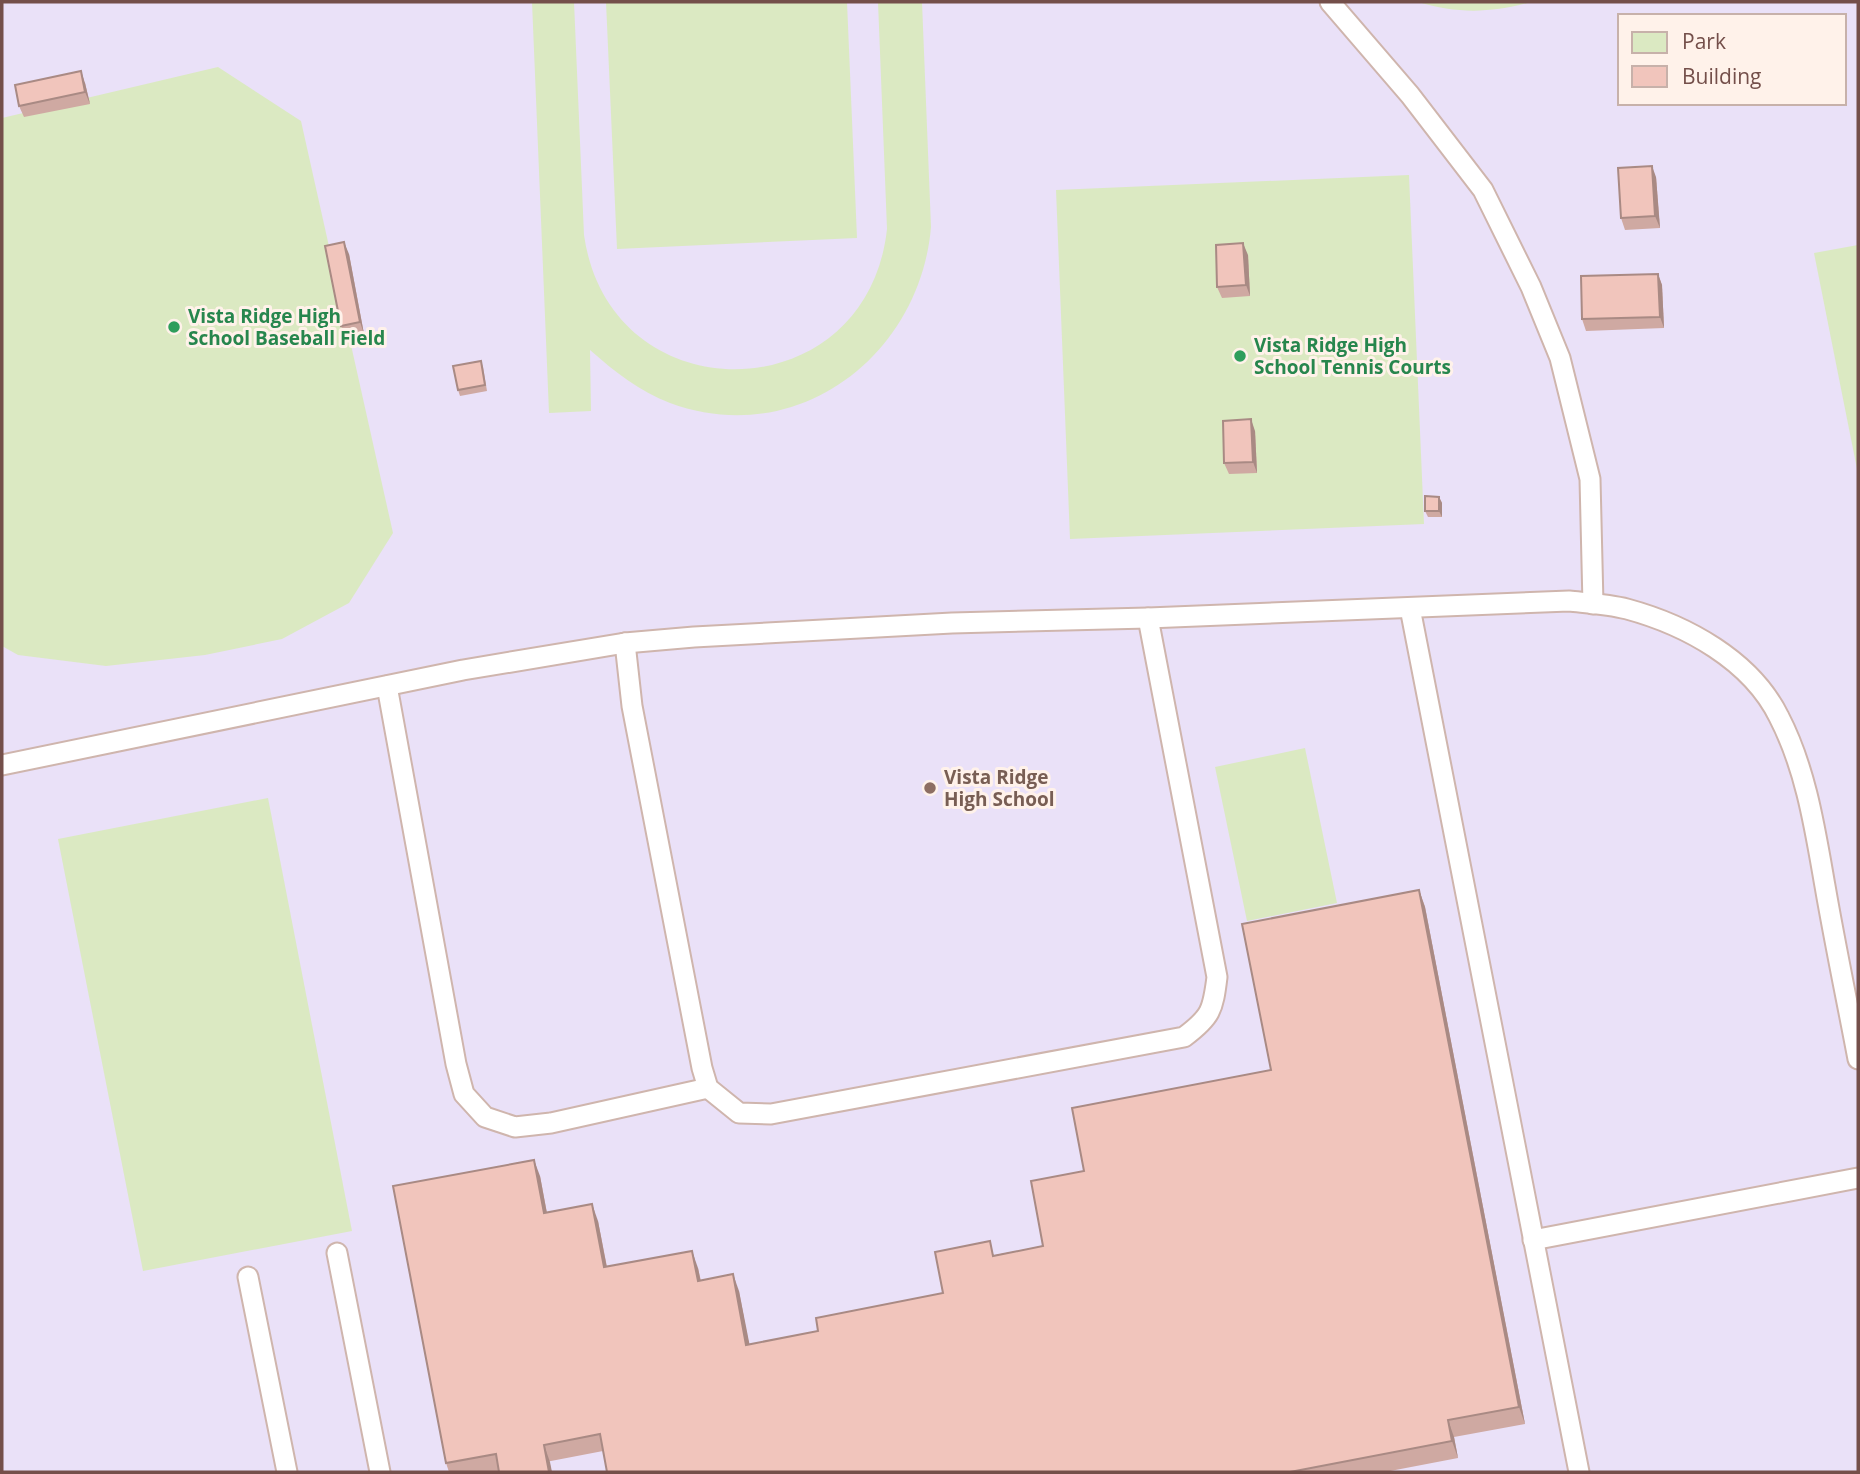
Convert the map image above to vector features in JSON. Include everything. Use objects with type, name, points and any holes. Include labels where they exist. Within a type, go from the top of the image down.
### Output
[{"type":"lane","points":[[1330,2],[1410,95],[1483,190],[1531,287],[1560,358],[1590,480],[1593,604]]},
{"type":"lane","points":[[2,765],[463,670],[625,643],[951,623],[1569,601],[1625,608],[1674,624],[1718,650],[1753,680],[1779,715],[1797,758],[1813,819],[1858,1059]]},
{"type":"lane","points":[[1410,608],[1579,1472]]},
{"type":"lane","points":[[625,643],[632,706],[708,1088],[739,1113],[771,1114],[1184,1037],[1204,1022],[1214,1002],[1217,977],[1148,618]]},
{"type":"lane","points":[[387,686],[456,1064],[464,1094],[485,1117],[516,1127],[551,1123],[708,1088]]},
{"type":"lane","points":[[1533,1240],[1858,1178]]},
{"type":"lane","points":[[337,1253],[380,1472]]},
{"type":"lane","points":[[248,1277],[287,1472]]},
{"type":"shaded area","name":"Vista Ridge High School","points":[[2,2],[1858,2],[1858,1472],[2,1472]]},
{"type":"green space","points":[[532,2],[574,2],[584,235],[604,295],[639,337],[686,362],[738,369],[789,360],[835,333],[869,290],[887,229],[878,2],[922,2],[931,227],[922,274],[903,316],[877,352],[844,381],[805,402],[763,413],[717,414],[670,403],[648,393],[590,350],[591,411],[549,413]]},
{"type":"green space","points":[[606,2],[847,2],[857,238],[617,249]]},
{"type":"green space","points":[[1418,2],[1531,2],[1474,11],[1447,9]]},
{"type":"green space","name":"Vista Ridge High School Baseball Field","points":[[218,67],[301,121],[393,533],[349,603],[282,639],[205,655],[106,666],[18,655],[2,646],[2,118]]},
{"type":"green space","name":"Vista Ridge High School Tennis Courts","points":[[1409,175],[1424,524],[1070,539],[1056,190]]},
{"type":"green space","points":[[1858,245],[1858,474],[1814,253]]},
{"type":"green space","points":[[1305,748],[1337,903],[1247,921],[1215,767]]},
{"type":"green space","points":[[268,798],[352,1231],[143,1271],[58,839]]},
{"type":"building","points":[[81,71],[85,92],[19,106],[15,85]]},
{"type":"building","points":[[1652,166],[1655,216],[1621,218],[1618,168]]},
{"type":"building","points":[[344,242],[360,322],[341,326],[325,246]]},
{"type":"building","points":[[1243,243],[1246,285],[1217,287],[1216,245]]},
{"type":"building","points":[[1658,274],[1660,317],[1582,319],[1581,276]]},
{"type":"building","points":[[481,361],[485,385],[458,390],[453,366]]},
{"type":"building","points":[[1251,419],[1253,462],[1224,463],[1223,421]]},
{"type":"building","points":[[1425,496],[1439,497],[1439,511],[1425,511]]},
{"type":"building","points":[[1419,890],[1519,1407],[1448,1420],[1452,1441],[1290,1472],[607,1472],[600,1434],[544,1445],[549,1472],[499,1472],[496,1454],[446,1463],[393,1186],[534,1160],[544,1213],[592,1204],[604,1267],[692,1251],[698,1281],[733,1274],[746,1345],[818,1331],[816,1318],[943,1293],[935,1252],[990,1241],[993,1256],[1043,1246],[1031,1181],[1084,1171],[1072,1108],[1271,1070],[1242,924]]},
{"type":"place","name":"Vista Ridge High School Baseball Field","points":[[174,327]]},
{"type":"place","name":"Vista Ridge High School Tennis Courts","points":[[1240,356]]},
{"type":"place","name":"Vista Ridge High School","points":[[930,788]]}]
